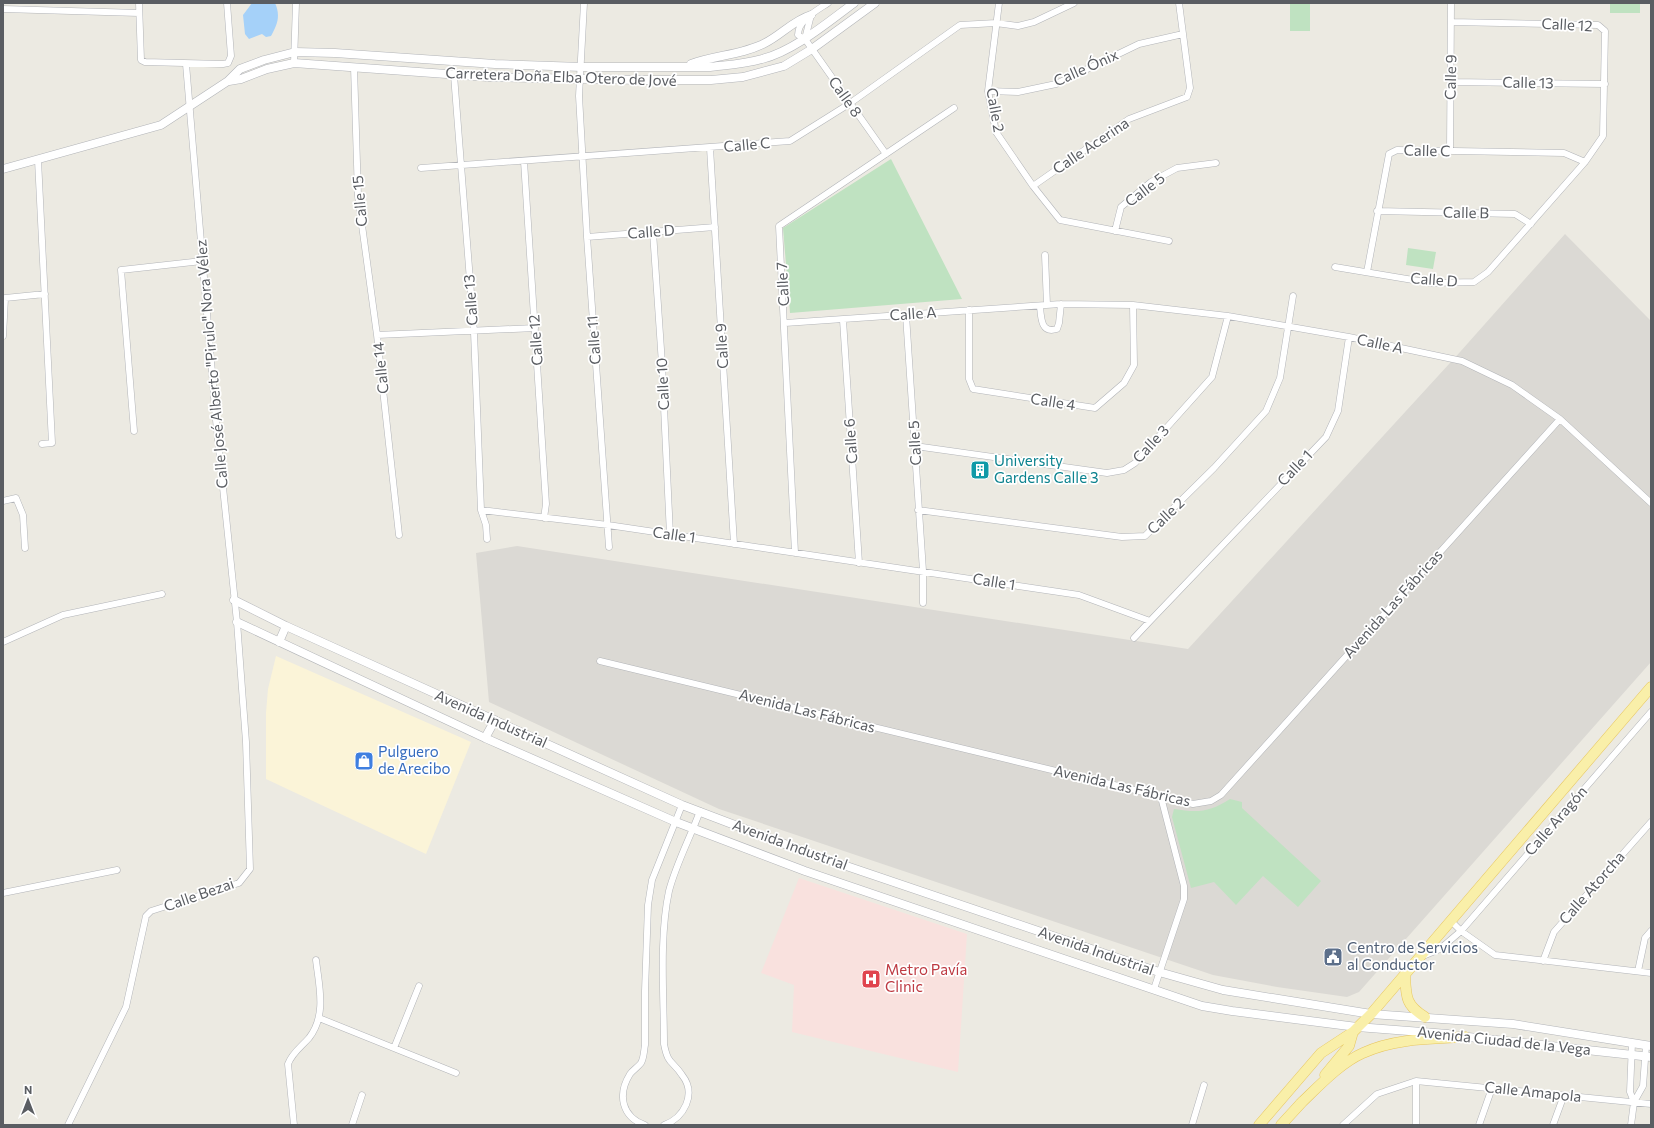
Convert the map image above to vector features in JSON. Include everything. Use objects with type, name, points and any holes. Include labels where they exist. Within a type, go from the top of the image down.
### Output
[{"type":"main road","points":[[1258,1125],[1321,1053],[1355,1030],[1371,1014],[1651,687]]},
{"type":"main road","points":[[1405,974],[1407,1001],[1414,1010],[1425,1017]]},
{"type":"main road","points":[[1281,1125],[1349,1046],[1355,1030]]},
{"type":"main road","points":[[1300,1104],[1331,1075],[1363,1053],[1393,1043],[1465,1036]]},
{"type":"street","points":[[139,3],[141,60],[145,62],[186,64],[228,63],[231,56],[227,3]]},
{"type":"street","points":[[294,63],[296,3]]},
{"type":"street","name":"Calle 11","points":[[584,3],[582,67],[580,79],[582,156],[609,547]]},
{"type":"street","points":[[805,39],[798,35],[798,28],[811,15],[828,3]]},
{"type":"street","name":"Carretera Doña Elba Otero de Jové","points":[[3,169],[161,124],[228,81],[240,70],[264,60],[295,52],[335,53],[495,64],[582,67],[683,67],[738,64],[764,59],[805,39],[854,3]]},
{"type":"street","name":"Carretera Doña Elba Otero de Jové","points":[[228,81],[241,79],[267,69],[294,63],[454,75],[580,79],[711,80],[743,77],[784,66],[812,49],[875,3]]},
{"type":"street","name":"Calle 2","points":[[999,3],[988,91],[996,132],[1033,186]]},
{"type":"street","name":"Calle C","points":[[421,168],[790,141],[849,104],[960,25],[996,23],[1018,26],[1034,22],[1074,3]]},
{"type":"street","points":[[1179,3],[1183,34]]},
{"type":"street","name":"Calle 9","points":[[1450,151],[1451,3]]},
{"type":"street","points":[[3,9],[139,13]]},
{"type":"street","points":[[683,67],[744,51],[765,43],[802,18],[811,15]]},
{"type":"street","name":"Calle 12","points":[[1451,22],[1598,24],[1605,31],[1603,136],[1585,162]]},
{"type":"street","name":"Calle Acerina","points":[[1033,186],[1130,119],[1187,97],[1190,88],[1183,34]]},
{"type":"street","name":"Calle Ónix","points":[[988,91],[1018,92],[1056,84],[1139,44],[1183,34]]},
{"type":"street","name":"Calle 8","points":[[805,39],[849,104],[886,154]]},
{"type":"street","name":"Calle José Alberto \"Pirulo\" Nora Vélez","points":[[186,64],[226,525],[237,622]]},
{"type":"street","name":"Calle 15","points":[[354,67],[358,196],[377,335]]},
{"type":"street","name":"Calle 13","points":[[454,75],[474,332],[481,510],[486,526],[487,539]]},
{"type":"street","name":"Calle 13","points":[[1451,82],[1605,84]]},
{"type":"street","name":"Calle 7","points":[[795,553],[785,323],[779,226],[954,108]]},
{"type":"street","name":"Calle 9","points":[[710,148],[734,544]]},
{"type":"street","name":"Calle C","points":[[1367,272],[1389,154],[1397,150],[1564,153],[1585,162]]},
{"type":"street","points":[[38,160],[52,443],[42,444]]},
{"type":"street","name":"Calle 12","points":[[524,161],[546,504],[544,518]]},
{"type":"street","points":[[1531,224],[1585,162]]},
{"type":"street","name":"Calle 5","points":[[1115,231],[1121,207],[1151,182],[1177,168],[1216,163]]},
{"type":"street","points":[[1033,186],[1060,220],[1169,241]]},
{"type":"street","name":"Calle B","points":[[1377,212],[1515,214],[1531,224]]},
{"type":"street","name":"Calle D","points":[[1335,267],[1431,283],[1474,282],[1488,272],[1531,224]]},
{"type":"street","name":"Calle D","points":[[587,237],[715,227]]},
{"type":"street","name":"Calle 10","points":[[653,232],[662,364],[670,535]]},
{"type":"street","points":[[1045,254],[1044,306],[1042,323],[1045,328],[1052,331],[1057,329],[1061,304]]},
{"type":"street","points":[[134,431],[121,270],[202,261]]},
{"type":"street","points":[[3,336],[5,298],[45,294]]},
{"type":"street","name":"Calle 2","points":[[918,510],[1122,537],[1145,536],[1214,468],[1266,411],[1280,378],[1293,296]]},
{"type":"street","name":"Calle A","points":[[785,323],[1061,304],[1133,305],[1228,316],[1349,338],[1462,361],[1512,385],[1560,419],[1651,503]]},
{"type":"street","name":"Calle 4","points":[[969,310],[969,379],[973,389],[1095,408],[1124,383],[1134,365],[1133,305]]},
{"type":"street","name":"Calle 5","points":[[906,315],[923,571],[923,602]]},
{"type":"street","name":"Calle 3","points":[[915,446],[1107,473],[1124,470],[1135,463],[1212,377],[1228,316]]},
{"type":"street","name":"Calle 6","points":[[843,320],[859,563]]},
{"type":"street","name":"Calle 14","points":[[399,535],[377,335],[474,332],[535,328]]},
{"type":"street","name":"Calle 1","points":[[481,510],[608,525],[1079,595],[1150,621],[1326,437],[1338,411],[1349,338]]},
{"type":"street","name":"Avenida Las Fábricas","points":[[600,662],[1161,797],[1193,804],[1211,801],[1221,795],[1560,419]]},
{"type":"street","points":[[3,501],[16,498],[22,515],[25,548]]},
{"type":"street","points":[[3,642],[63,615],[162,594]]},
{"type":"street","name":"Avenida Industrial","points":[[234,600],[286,626],[682,805],[811,854],[1159,972],[1223,990],[1371,1014]]},
{"type":"street","points":[[1134,638],[1150,621]]},
{"type":"street","name":"Avenida Industrial","points":[[237,622],[485,738],[676,822],[805,871],[1202,1006],[1355,1030]]},
{"type":"street","name":"Calle Bezai","points":[[68,1125],[126,1007],[146,916],[151,911],[239,883],[250,869],[246,742],[237,622]]},
{"type":"street","points":[[279,642],[286,626]]},
{"type":"street","name":"Calle Aragón","points":[[1420,957],[1440,950],[1461,931],[1651,712]]},
{"type":"street","points":[[485,738],[495,720]]},
{"type":"street","points":[[1154,989],[1184,899],[1184,886],[1161,797]]},
{"type":"street","points":[[645,1125],[636,1122],[626,1113],[622,1097],[625,1084],[630,1074],[641,1063],[646,1045],[645,991],[648,905],[652,880],[682,805]]},
{"type":"street","points":[[664,1125],[674,1122],[683,1112],[688,1100],[687,1088],[683,1076],[672,1065],[667,1057],[664,1044],[664,931],[670,891],[678,865],[700,811]]},
{"type":"street","name":"Calle Atorcha","points":[[1543,960],[1554,932],[1651,822]]},
{"type":"street","points":[[3,893],[117,870]]},
{"type":"street","points":[[1451,921],[1461,931],[1495,955],[1651,973]]},
{"type":"street","points":[[1638,971],[1645,938],[1651,931]]},
{"type":"street","points":[[294,1125],[288,1064],[290,1057],[309,1037],[318,1018],[321,1003],[316,960]]},
{"type":"street","points":[[394,1048],[419,986]]},
{"type":"street","name":"Avenida Ciudad de la Vega","points":[[1371,1014],[1513,1024],[1648,1046]]},
{"type":"street","points":[[318,1018],[456,1073]]},
{"type":"street","name":"Avenida Ciudad de la Vega","points":[[1355,1030],[1465,1036],[1648,1057]]},
{"type":"street","points":[[1632,1043],[1630,1092],[1634,1102]]},
{"type":"street","points":[[1631,1125],[1634,1102],[1643,1086],[1648,1057],[1648,1046]]},
{"type":"street","points":[[1416,1081],[1416,1125]]},
{"type":"street","name":"Calle Amapola","points":[[1345,1124],[1377,1094],[1416,1081],[1651,1104]]},
{"type":"street","points":[[1192,1125],[1204,1085]]},
{"type":"street","points":[[1479,1125],[1492,1088]]},
{"type":"street","points":[[352,1125],[362,1095]]},
{"type":"street","points":[[1553,1125],[1564,1095]]},
{"type":"shaded area","points":[[1565,234],[1651,321],[1651,662],[1359,992],[1347,997],[1277,987],[1213,975],[719,809],[489,702],[476,553],[517,546],[1188,649],[1460,352]]},
{"type":"shaded area","name":"Pulguero de Arecibo","points":[[276,656],[471,742],[426,854],[266,779],[266,713],[268,689]]},
{"type":"shaded area","name":"Metro Pavía Clinic","points":[[799,878],[967,934],[958,1072],[792,1032],[794,985],[761,973]]},
{"type":"green space","points":[[1290,3],[1310,3],[1310,31],[1290,31]]},
{"type":"green space","points":[[1610,3],[1640,3],[1640,13],[1610,13]]},
{"type":"green space","points":[[891,159],[962,299],[790,313],[783,228]]},
{"type":"green space","points":[[1408,248],[1436,252],[1433,269],[1406,265]]},
{"type":"green space","points":[[1230,799],[1242,802],[1242,808],[1321,881],[1298,907],[1263,876],[1236,905],[1214,882],[1191,888],[1172,817],[1174,809],[1197,811],[1210,809]]},
{"type":"water","points":[[252,3],[275,3],[278,12],[278,20],[271,36],[266,37],[262,34],[249,39],[245,34],[243,15]]},
{"type":"place","name":"University Gardens Calle 3","points":[[980,470]]},
{"type":"place","name":"Pulguero de Arecibo","points":[[364,761]]},
{"type":"place","name":"Centro de Servicios al Conductor","points":[[1333,957]]},
{"type":"place","name":"Metro Pavía Clinic","points":[[871,979]]}]
